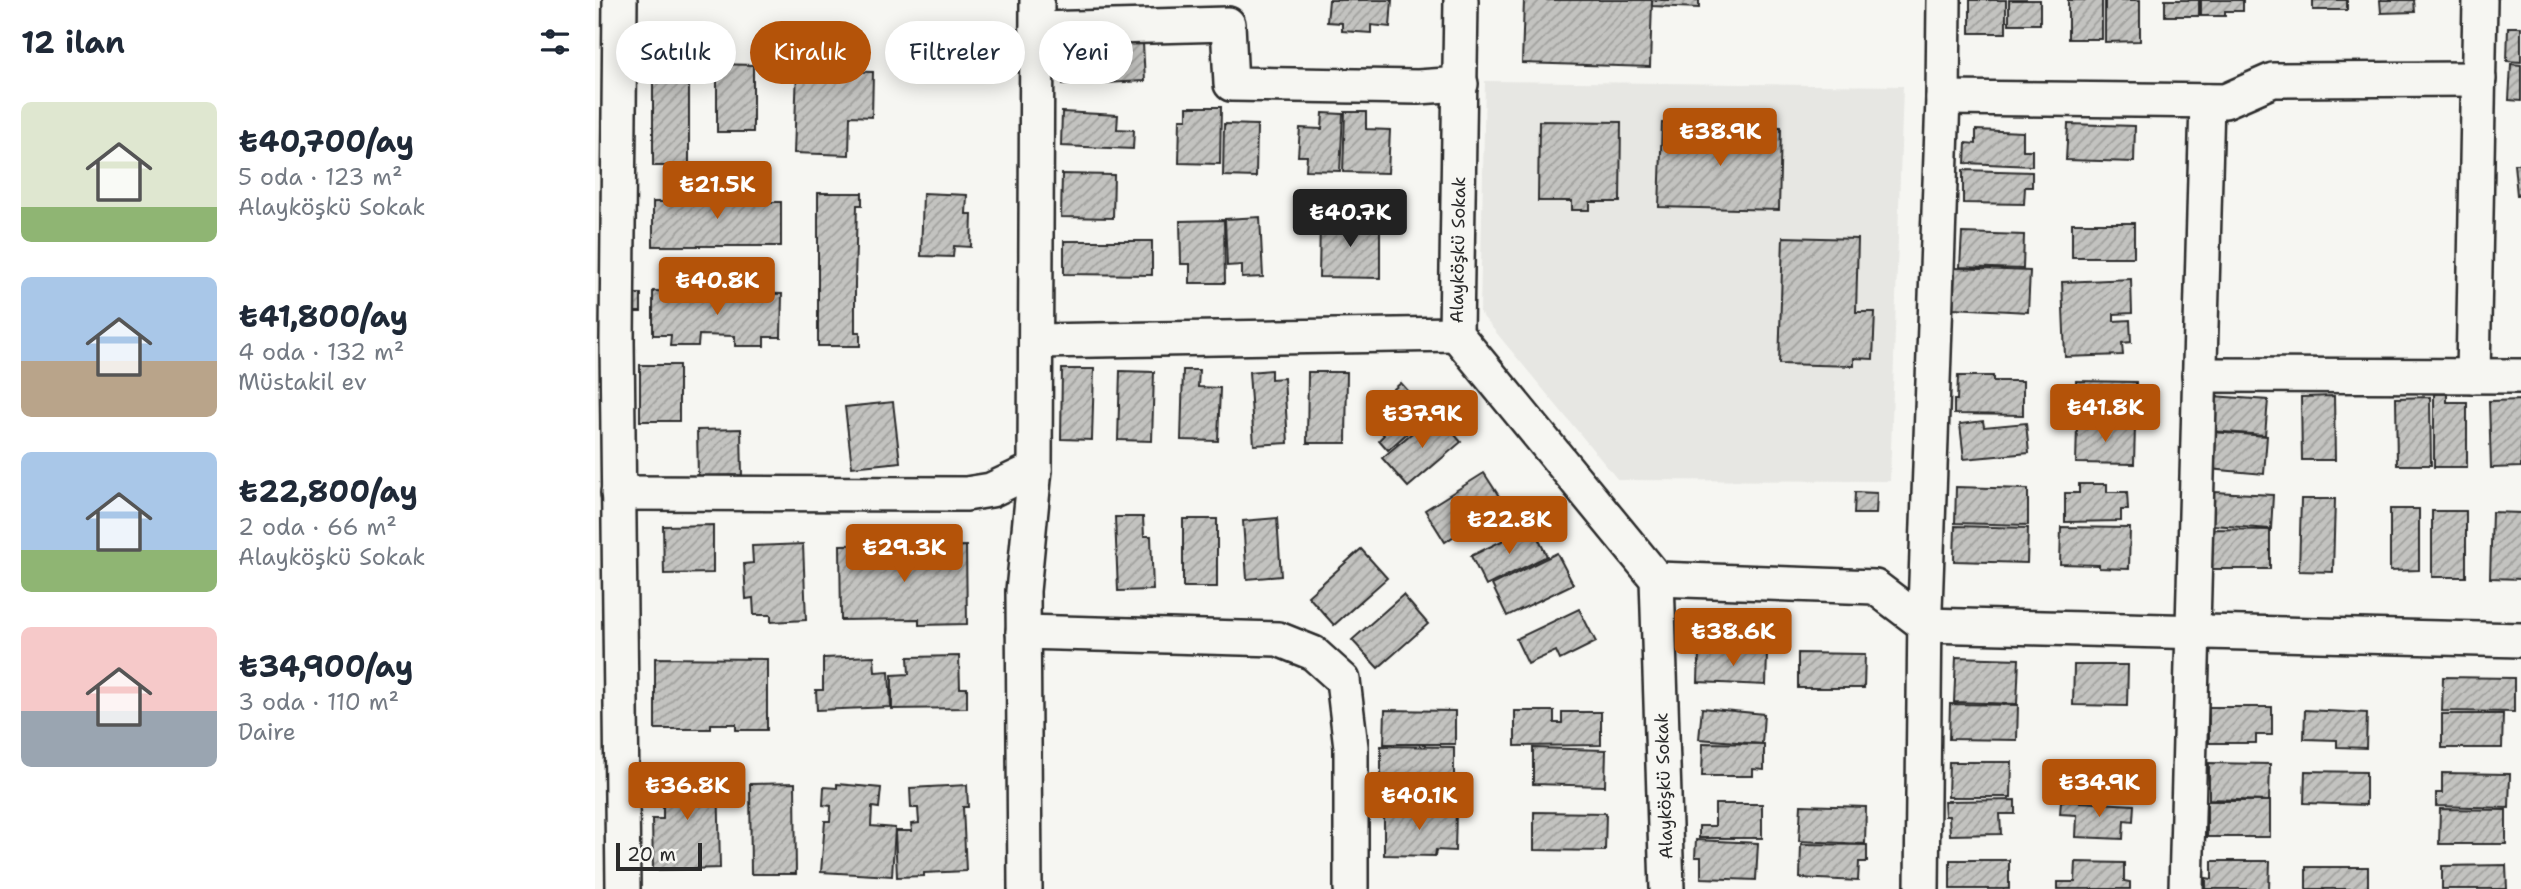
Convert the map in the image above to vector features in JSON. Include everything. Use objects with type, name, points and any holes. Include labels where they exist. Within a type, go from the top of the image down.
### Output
[{"type":"street","points":[[620,0],[606,341],[618,493],[607,661],[623,889]]},
{"type":"street","name":"Alayköşkü Sokak","points":[[1461,0],[1456,334],[1657,579],[1667,889]]},
{"type":"street","points":[[1922,889],[1925,625],[1944,0]]},
{"type":"street","points":[[2473,376],[2480,0]]},
{"type":"street","points":[[1025,889],[1023,591],[1035,469],[1037,15],[1228,24],[1231,84],[1418,87],[1461,84]]},
{"type":"street","points":[[1943,97],[2225,101],[2273,80],[2479,79]]},
{"type":"street","points":[[2186,889],[2207,101]]},
{"type":"street","points":[[1036,341],[1456,334]]},
{"type":"street","points":[[2199,375],[2521,376]]},
{"type":"street","points":[[618,493],[966,494],[991,490],[1035,469]]},
{"type":"street","points":[[1657,579],[1875,587],[1925,625],[2521,640]]},
{"type":"street","points":[[1023,632],[1278,639],[1313,653],[1343,680],[1351,747],[1351,889]]},
{"type":"shaded area","points":[[1485,81],[1903,86],[1890,481],[1618,480],[1480,313]]},
{"type":"building","points":[[1329,0],[1392,0],[1390,27],[1371,25],[1371,33],[1342,31],[1342,23],[1327,22]]},
{"type":"building","points":[[1524,0],[1652,0],[1650,67],[1522,63]]},
{"type":"building","points":[[1652,0],[1699,0],[1699,8],[1652,6]]},
{"type":"building","points":[[1970,0],[2006,0],[2006,33],[1970,33]]},
{"type":"building","points":[[2009,0],[2040,0],[2040,24],[2009,24]]},
{"type":"building","points":[[2068,0],[2102,0],[2102,39],[2068,39]]},
{"type":"building","points":[[2105,0],[2140,0],[2140,41],[2105,42]]},
{"type":"building","points":[[2165,0],[2199,0],[2199,16],[2165,16]]},
{"type":"building","points":[[2201,0],[2243,0],[2243,11],[2225,11],[2225,16],[2201,16]]},
{"type":"building","points":[[2313,0],[2347,0],[2347,10],[2313,10]]},
{"type":"building","points":[[2380,0],[2414,0],[2415,12],[2381,13]]},
{"type":"building","points":[[2508,27],[2521,27],[2521,62],[2507,61]]},
{"type":"building","points":[[1133,43],[1143,43],[1145,81],[1133,82]]},
{"type":"building","points":[[2511,64],[2521,65],[2521,101],[2509,100]]},
{"type":"building","points":[[736,65],[750,65],[750,84],[753,84],[753,132],[717,132],[717,84],[736,84]]},
{"type":"building","points":[[873,72],[872,117],[850,116],[849,155],[794,153],[796,84],[871,84]]},
{"type":"building","points":[[653,84],[689,84],[689,166],[653,166]]},
{"type":"building","points":[[1187,107],[1221,107],[1220,164],[1179,163],[1180,119],[1187,119]]},
{"type":"building","points":[[1062,112],[1118,115],[1117,129],[1134,130],[1133,149],[1061,146]]},
{"type":"building","points":[[1345,112],[1366,112],[1366,129],[1390,130],[1388,173],[1343,172]]},
{"type":"building","points":[[1323,113],[1343,114],[1340,171],[1306,170],[1307,156],[1298,156],[1300,128],[1322,129]]},
{"type":"building","points":[[1539,121],[1621,122],[1620,202],[1590,202],[1590,210],[1572,210],[1572,201],[1538,201]]},
{"type":"building","points":[[1662,123],[1707,125],[1707,136],[1743,137],[1743,126],[1781,127],[1779,210],[1659,207]]},
{"type":"building","points":[[1224,124],[1257,125],[1256,177],[1223,176]]},
{"type":"building","points":[[2068,124],[2135,126],[2134,162],[2066,160]]},
{"type":"building","points":[[1976,130],[2023,132],[2023,150],[2032,150],[2032,166],[1965,163],[1966,143],[1976,144]]},
{"type":"building","points":[[2514,164],[2521,164],[2521,194],[2517,195]]},
{"type":"building","points":[[1963,170],[2032,172],[2032,187],[2025,187],[2024,204],[1963,203]]},
{"type":"building","points":[[1062,174],[1114,175],[1113,218],[1061,217]]},
{"type":"building","points":[[671,190],[699,190],[699,202],[737,202],[737,192],[765,192],[765,202],[781,202],[781,246],[653,246],[653,202],[671,202]]},
{"type":"building","points":[[818,193],[862,193],[862,205],[857,205],[855,283],[855,332],[860,332],[860,346],[818,346]]},
{"type":"building","points":[[923,193],[967,195],[966,214],[972,214],[971,247],[954,246],[953,257],[921,256]]},
{"type":"building","points":[[1260,217],[1263,277],[1242,278],[1242,265],[1227,266],[1225,219]]},
{"type":"building","points":[[1351,217],[1380,218],[1380,278],[1319,277],[1320,219],[1343,220],[1343,227],[1351,227]]},
{"type":"building","points":[[1224,220],[1225,283],[1190,283],[1190,264],[1181,264],[1180,221]]},
{"type":"building","points":[[2072,223],[2134,223],[2134,257],[2072,257]]},
{"type":"building","points":[[1962,233],[2024,235],[2023,269],[1960,267]]},
{"type":"building","points":[[1783,237],[1858,239],[1856,312],[1875,312],[1873,359],[1854,358],[1854,366],[1779,364]]},
{"type":"building","points":[[1064,241],[1152,241],[1152,275],[1064,274]]},
{"type":"building","points":[[1955,268],[2030,271],[2028,312],[1953,308]]},
{"type":"building","points":[[2131,279],[2132,313],[2114,314],[2114,321],[2130,320],[2131,342],[2122,343],[2123,355],[2065,357],[2062,282]]},
{"type":"building","points":[[653,291],[782,294],[781,337],[764,337],[764,346],[735,346],[735,336],[699,335],[698,346],[670,346],[671,335],[653,335]]},
{"type":"building","points":[[632,294],[641,294],[641,312],[631,312]]},
{"type":"building","points":[[640,365],[679,365],[679,421],[640,421]]},
{"type":"building","points":[[1062,369],[1094,369],[1092,440],[1061,439]]},
{"type":"building","points":[[1183,370],[1199,370],[1198,387],[1220,388],[1218,441],[1181,440]]},
{"type":"building","points":[[1271,370],[1271,379],[1284,378],[1288,443],[1254,445],[1249,372]]},
{"type":"building","points":[[1120,371],[1154,372],[1152,441],[1118,440]]},
{"type":"building","points":[[1308,372],[1347,372],[1346,443],[1307,443]]},
{"type":"building","points":[[1958,376],[1993,376],[1993,381],[2023,381],[2023,415],[1954,414]]},
{"type":"building","points":[[2076,381],[2136,382],[2135,425],[2075,424]]},
{"type":"building","points":[[1401,383],[1429,414],[1388,450],[1379,440],[1384,435],[1371,420],[1381,411],[1375,405]]},
{"type":"building","points":[[2434,394],[2447,394],[2447,402],[2467,402],[2467,467],[2434,467]]},
{"type":"building","points":[[2212,396],[2268,400],[2265,435],[2210,431]]},
{"type":"building","points":[[2334,396],[2335,460],[2302,460],[2301,397]]},
{"type":"building","points":[[2430,397],[2431,465],[2397,465],[2396,398]]},
{"type":"building","points":[[2521,400],[2521,467],[2491,468],[2489,401]]},
{"type":"building","points":[[893,402],[900,462],[852,467],[845,407]]},
{"type":"building","points":[[1436,413],[1461,442],[1408,487],[1382,458]]},
{"type":"building","points":[[1983,421],[1984,427],[2026,423],[2029,453],[1964,459],[1960,424]]},
{"type":"building","points":[[2077,425],[2135,426],[2134,464],[2076,463]]},
{"type":"building","points":[[741,429],[742,475],[698,476],[697,430]]},
{"type":"building","points":[[2212,432],[2267,436],[2264,474],[2209,469]]},
{"type":"building","points":[[1484,473],[1506,507],[1445,542],[1425,510]]},
{"type":"building","points":[[2079,484],[2107,484],[2107,492],[2127,492],[2128,510],[2121,510],[2121,521],[2065,522],[2065,493],[2079,493]]},
{"type":"building","points":[[1956,487],[2028,489],[2028,525],[1955,523]]},
{"type":"building","points":[[1855,492],[1877,493],[1876,514],[1854,514]]},
{"type":"building","points":[[2214,492],[2273,495],[2271,529],[2212,525]]},
{"type":"building","points":[[2301,499],[2335,499],[2333,572],[2299,571]]},
{"type":"building","points":[[2390,509],[2419,509],[2419,570],[2390,571]]},
{"type":"building","points":[[2432,511],[2466,511],[2466,577],[2432,577]]},
{"type":"building","points":[[2492,512],[2521,513],[2521,579],[2490,578]]},
{"type":"building","points":[[1115,517],[1143,517],[1144,536],[1151,536],[1153,590],[1118,591]]},
{"type":"building","points":[[1277,518],[1281,576],[1247,579],[1243,521]]},
{"type":"building","points":[[1183,519],[1217,519],[1217,587],[1183,587]]},
{"type":"building","points":[[713,525],[713,573],[664,574],[663,526]]},
{"type":"building","points":[[1532,526],[1547,556],[1486,586],[1471,556]]},
{"type":"building","points":[[1955,526],[2028,528],[2027,563],[1954,561]]},
{"type":"building","points":[[2061,527],[2130,528],[2129,569],[2060,564]]},
{"type":"building","points":[[2212,529],[2270,530],[2270,569],[2212,569]]},
{"type":"building","points":[[803,544],[806,620],[771,622],[771,615],[754,615],[753,598],[746,599],[744,564],[753,563],[752,546]]},
{"type":"building","points":[[898,544],[898,567],[908,567],[907,547],[966,546],[967,624],[919,625],[919,619],[841,620],[840,545]]},
{"type":"building","points":[[1361,549],[1387,578],[1334,625],[1308,596]]},
{"type":"building","points":[[1557,553],[1573,584],[1507,616],[1492,585]]},
{"type":"building","points":[[1403,595],[1428,624],[1378,668],[1352,640]]},
{"type":"building","points":[[1579,609],[1596,642],[1560,660],[1556,651],[1528,664],[1516,639]]},
{"type":"building","points":[[1699,651],[1767,654],[1766,685],[1698,682]]},
{"type":"building","points":[[1798,653],[1865,654],[1864,688],[1798,688]]},
{"type":"building","points":[[874,656],[875,672],[889,671],[891,707],[817,710],[816,690],[823,690],[823,658]]},
{"type":"building","points":[[959,656],[960,688],[967,688],[967,708],[892,709],[892,675],[909,674],[908,657]]},
{"type":"building","points":[[1956,657],[2019,659],[2017,704],[1954,702]]},
{"type":"building","points":[[655,658],[767,659],[767,730],[736,730],[736,724],[711,724],[711,729],[655,729]]},
{"type":"building","points":[[2074,665],[2128,665],[2127,706],[2073,705]]},
{"type":"building","points":[[2443,677],[2514,678],[2514,712],[2442,711]]},
{"type":"building","points":[[1950,704],[2018,705],[2017,740],[1949,739]]},
{"type":"building","points":[[2209,707],[2272,707],[2272,735],[2256,735],[2256,743],[2209,743]]},
{"type":"building","points":[[1702,708],[1764,714],[1762,744],[1699,739]]},
{"type":"building","points":[[1385,710],[1455,711],[1455,744],[1384,744]]},
{"type":"building","points":[[2305,710],[2367,713],[2366,748],[2337,747],[2337,740],[2304,739]]},
{"type":"building","points":[[1515,711],[1554,711],[1554,723],[1562,723],[1562,712],[1601,712],[1601,745],[1515,746]]},
{"type":"building","points":[[2442,714],[2503,714],[2502,748],[2442,748]]},
{"type":"building","points":[[1703,743],[1764,744],[1764,770],[1753,769],[1753,776],[1702,776]]},
{"type":"building","points":[[1381,746],[1454,747],[1454,780],[1381,779]]},
{"type":"building","points":[[1533,748],[1606,750],[1605,786],[1533,784]]},
{"type":"building","points":[[1949,762],[2012,762],[2011,797],[1948,797]]},
{"type":"building","points":[[2209,763],[2270,764],[2269,801],[2209,799]]},
{"type":"building","points":[[2305,771],[2366,772],[2366,805],[2304,803]]},
{"type":"building","points":[[718,772],[720,868],[653,870],[652,819],[663,819],[663,803],[657,803],[656,773]]},
{"type":"building","points":[[2442,773],[2510,774],[2509,808],[2436,806],[2436,793],[2442,793]]},
{"type":"building","points":[[795,783],[796,874],[751,874],[750,784]]},
{"type":"building","points":[[837,784],[881,788],[879,808],[872,807],[871,826],[895,828],[892,876],[821,872],[825,821],[830,821],[831,806],[823,805],[824,787],[837,788]]},
{"type":"building","points":[[967,785],[968,807],[963,807],[966,871],[897,877],[895,831],[912,831],[911,824],[919,823],[918,808],[911,808],[910,788]]},
{"type":"building","points":[[2015,800],[2015,814],[2000,814],[2001,834],[1950,835],[1949,816],[1945,816],[1944,801]]},
{"type":"building","points":[[2061,801],[2134,805],[2133,821],[2124,820],[2123,839],[2076,837],[2077,815],[2060,814]]},
{"type":"building","points":[[2207,801],[2270,801],[2270,837],[2207,837]]},
{"type":"building","points":[[1715,804],[1762,804],[1762,838],[1699,838],[1699,826],[1715,826]]},
{"type":"building","points":[[1801,805],[1866,807],[1865,844],[1799,841]]},
{"type":"building","points":[[2440,809],[2506,810],[2506,844],[2439,844]]},
{"type":"building","points":[[1384,810],[1456,811],[1455,851],[1436,850],[1435,856],[1384,855]]},
{"type":"building","points":[[1534,812],[1606,813],[1605,851],[1534,850]]},
{"type":"building","points":[[1696,840],[1758,843],[1756,880],[1701,878],[1701,857],[1695,857]]},
{"type":"building","points":[[1801,844],[1867,845],[1867,862],[1859,862],[1858,881],[1800,878]]},
{"type":"building","points":[[1950,860],[2009,860],[2009,889],[1950,889]]},
{"type":"building","points":[[2212,861],[2270,861],[2269,889],[2206,889],[2206,878],[2212,879]]},
{"type":"building","points":[[2076,862],[2124,863],[2124,881],[2130,882],[2130,889],[2058,889],[2058,882],[2075,882]]},
{"type":"building","points":[[2506,865],[2507,889],[2442,889],[2442,866]]},
{"type":"building","points":[[2306,867],[2368,867],[2368,889],[2306,889]]}]
